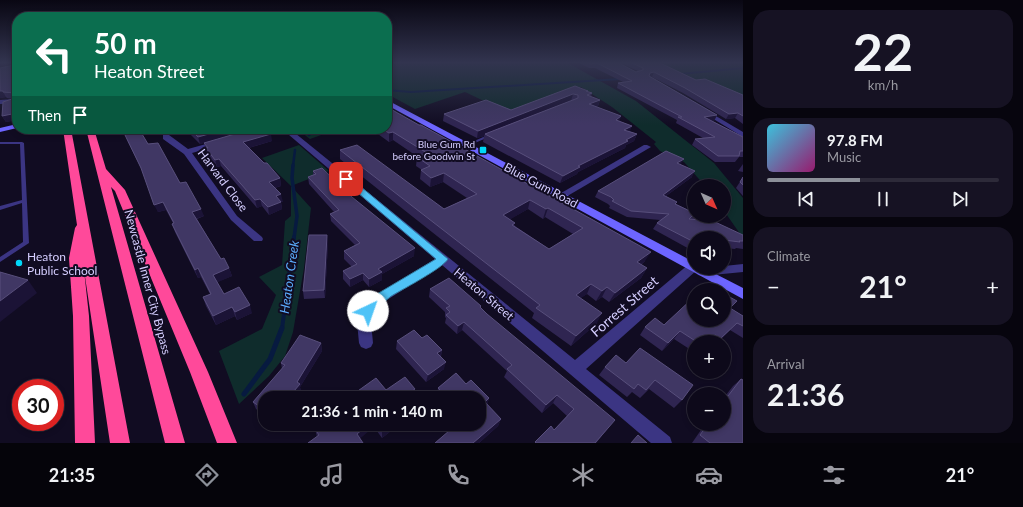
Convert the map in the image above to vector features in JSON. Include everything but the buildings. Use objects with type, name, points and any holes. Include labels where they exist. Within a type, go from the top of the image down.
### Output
[{"type":"highway","points":[[68,134],[120,443]]},
{"type":"highway","name":"Newcastle Inner City Bypass","points":[[91,134],[175,443]]},
{"type":"highway","points":[[100,168],[120,190],[199,372],[227,443]]},
{"type":"highway","points":[[82,219],[76,258],[81,316],[85,443]]},
{"type":"main road","name":"Blue Gum Road","points":[[392,105],[687,263]]},
{"type":"main road","points":[[0,130],[12,127]]},
{"type":"main road","name":"Blue Gum Road","points":[[709,275],[743,294]]},
{"type":"street","points":[[0,102],[12,101]]},
{"type":"street","points":[[699,107],[743,135]]},
{"type":"street","name":"Heaton Street","points":[[292,134],[664,443]]},
{"type":"street","name":"Harvard Close","points":[[166,137],[186,152],[234,218],[258,238]]},
{"type":"street","name":"Harvard Close","points":[[186,152],[224,141]]},
{"type":"street","points":[[562,196],[648,147]]},
{"type":"street","points":[[366,343],[364,322],[374,302],[443,259]]},
{"type":"street","points":[[731,268],[743,268]]},
{"type":"street","name":"Forrest Street","points":[[576,370],[688,275]]},
{"type":"lane","points":[[0,107],[12,102]]},
{"type":"lane","points":[[467,145],[496,134]]},
{"type":"lane","points":[[0,143],[22,143],[26,243],[0,260]]},
{"type":"lane","points":[[0,208],[25,200]]},
{"type":"green space","points":[[392,84],[605,84],[636,101],[714,163],[727,179],[699,179],[684,162],[660,151],[654,144],[656,142],[612,107],[581,87],[511,114],[465,92],[415,109],[392,97]]},
{"type":"green space","points":[[704,84],[743,84],[743,101]]},
{"type":"green space","points":[[304,134],[324,134],[310,139]]},
{"type":"green space","points":[[299,145],[329,171],[291,186],[262,158]]},
{"type":"green space","points":[[731,184],[743,198],[743,238],[731,221]]},
{"type":"green space","points":[[291,186],[311,208],[304,268],[293,332],[285,356],[269,376],[239,404],[219,351],[262,329],[276,295],[259,277],[282,265],[285,221],[291,216]]},
{"type":"waterway","points":[[392,90],[411,92],[545,84]]},
{"type":"waterway","name":"Heaton Creek","points":[[293,166],[295,150]]},
{"type":"waterway","name":"Heaton Creek","points":[[293,165],[292,178],[297,216],[294,238]]},
{"type":"waterway","name":"Heaton Creek","points":[[282,329],[294,237]]},
{"type":"waterway","name":"Heaton Creek","points":[[244,394],[270,359],[282,328]]},
{"type":"place","name":"Blue Gum Rd before Goodwin St","points":[[483,150]]},
{"type":"place","name":"Heaton Public School","points":[[19,263]]},
{"type":"route","points":[[346,179],[443,259],[381,297],[374,302],[368,311]]}]
